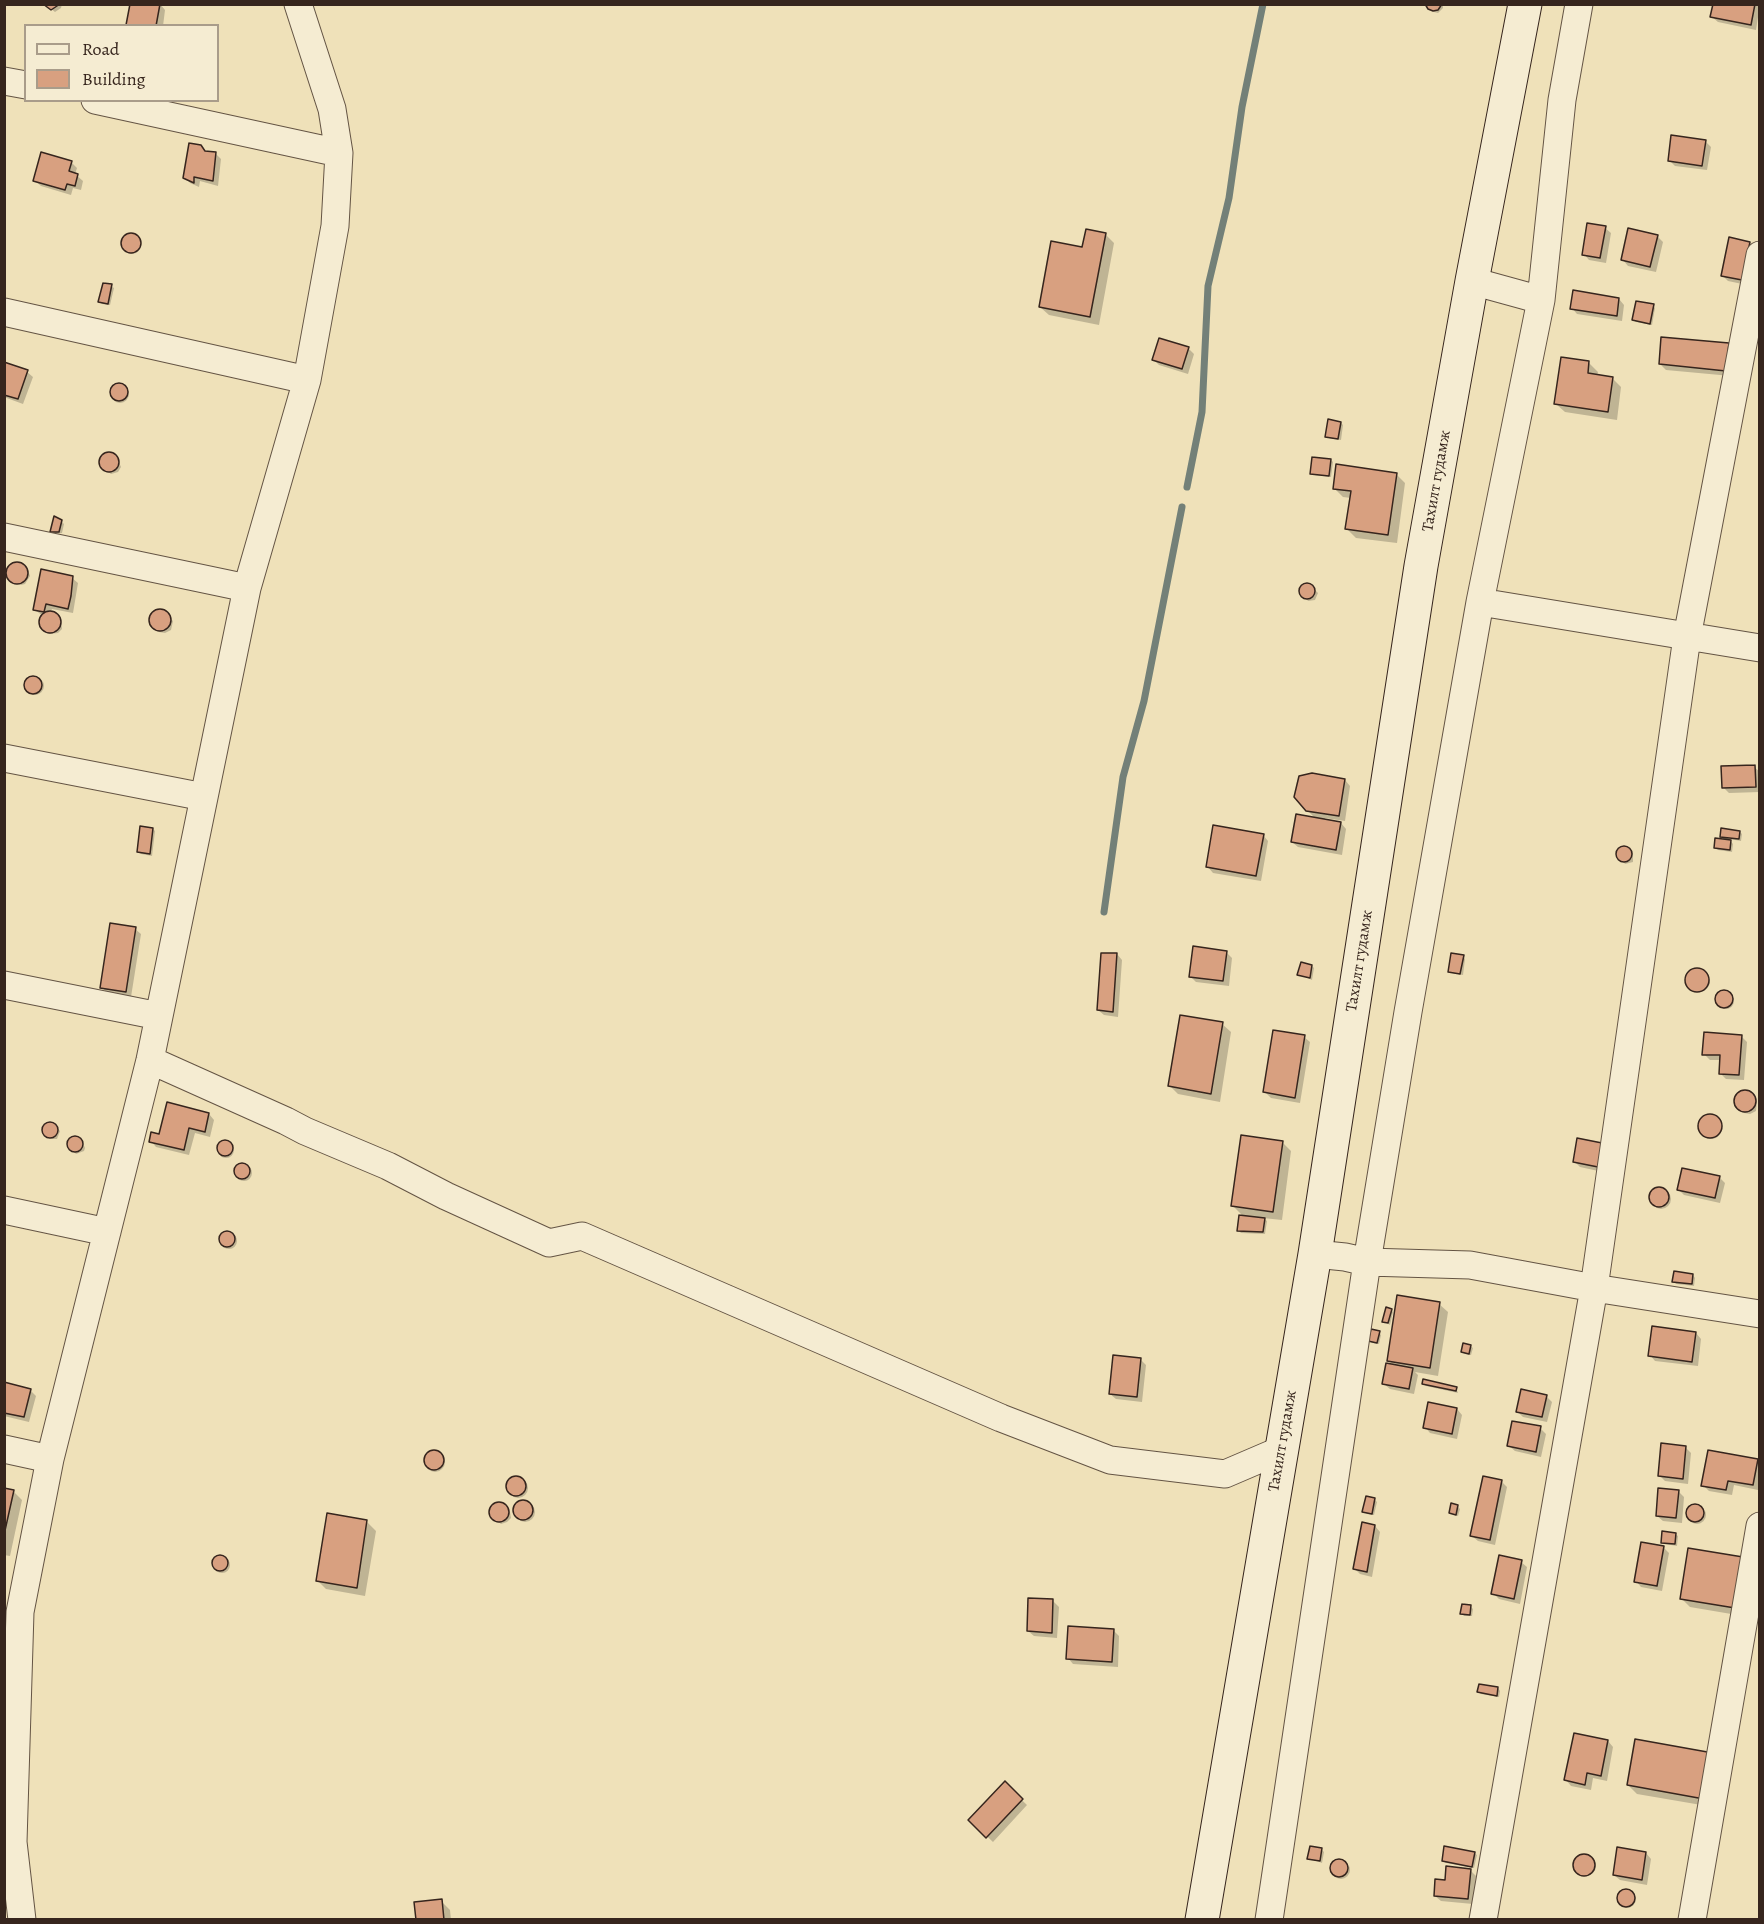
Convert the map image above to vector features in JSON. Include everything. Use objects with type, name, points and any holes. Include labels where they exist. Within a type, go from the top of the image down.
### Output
[{"type":"main road","name":"Тахилт гудамж","points":[[1202,1920],[1315,1254],[1421,566],[1525,4]]},
{"type":"street","points":[[22,1920],[10,1868],[13,1842],[11,1676],[20,1612],[50,1459],[150,1060],[247,588],[307,380],[334,226],[339,153],[332,109],[298,4]]},
{"type":"street","points":[[1269,1920],[1367,1262],[1408,1012],[1480,602],[1541,300],[1562,100],[1579,4]]},
{"type":"street","points":[[4,81],[24,85]]},
{"type":"street","points":[[104,102],[339,153]]},
{"type":"street","points":[[1483,1920],[1594,1288],[1687,637],[1760,255]]},
{"type":"street","points":[[1472,281],[1541,300]]},
{"type":"street","points":[[4,312],[307,380]]},
{"type":"street","points":[[4,537],[247,588]]},
{"type":"street","points":[[1480,602],[1760,648]]},
{"type":"street","points":[[4,758],[204,797]]},
{"type":"street","points":[[4,986],[159,1016]]},
{"type":"street","points":[[150,1060],[388,1166],[446,1196],[549,1243],[582,1236],[1001,1418],[1110,1460],[1225,1474],[1281,1450]]},
{"type":"street","points":[[4,1210],[107,1232]]},
{"type":"street","points":[[1315,1254],[1367,1262],[1470,1265],[1594,1288],[1760,1314]]},
{"type":"street","points":[[4,1449],[50,1459]]},
{"type":"street","points":[[1692,1920],[1760,1526]]},
{"type":"building","points":[[43,4],[60,4],[51,10]]},
{"type":"building","points":[[130,4],[160,4],[156,24],[126,24]]},
{"type":"building","points":[[1425,4],[1442,4],[1438,10],[1433,11]]},
{"type":"building","points":[[1713,4],[1755,4],[1751,25],[1710,17]]},
{"type":"building","points":[[1671,135],[1706,140],[1702,166],[1668,161]]},
{"type":"building","points":[[189,143],[201,145],[205,151],[216,152],[213,181],[194,177],[194,183],[183,178]]},
{"type":"building","points":[[41,152],[72,161],[69,171],[78,174],[75,186],[67,184],[65,190],[33,181]]},
{"type":"building","points":[[1587,223],[1606,226],[1600,258],[1582,255]]},
{"type":"building","points":[[1628,228],[1658,235],[1650,267],[1621,260]]},
{"type":"building","points":[[1086,229],[1106,233],[1090,317],[1039,307],[1051,241],[1082,247]]},
{"type":"building","points":[[131,233],[138,236],[141,243],[138,250],[131,253],[124,250],[121,243],[124,236]]},
{"type":"building","points":[[1729,237],[1750,242],[1742,280],[1721,276]]},
{"type":"building","points":[[103,283],[112,284],[108,304],[98,302]]},
{"type":"building","points":[[1573,290],[1619,298],[1617,316],[1570,309]]},
{"type":"building","points":[[1636,301],[1654,304],[1650,324],[1632,320]]},
{"type":"building","points":[[1661,337],[1729,343],[1726,371],[1659,364]]},
{"type":"building","points":[[1159,338],[1189,347],[1182,369],[1152,360]]},
{"type":"building","points":[[1561,357],[1589,361],[1588,373],[1613,377],[1608,412],[1554,404]]},
{"type":"building","points":[[4,362],[28,370],[18,399],[4,395]]},
{"type":"building","points":[[119,383],[127,388],[128,392],[123,400],[119,401],[111,396],[110,392],[115,384]]},
{"type":"building","points":[[1328,419],[1341,422],[1338,439],[1325,437]]},
{"type":"building","points":[[109,452],[116,455],[119,462],[116,469],[109,472],[102,469],[99,462],[102,455]]},
{"type":"building","points":[[1312,457],[1331,459],[1329,476],[1310,474]]},
{"type":"building","points":[[1336,464],[1397,473],[1388,535],[1345,529],[1351,491],[1333,489]]},
{"type":"building","points":[[54,516],[62,520],[59,532],[50,532]]},
{"type":"building","points":[[17,562],[25,565],[28,573],[25,581],[17,584],[9,581],[6,573],[9,565]]},
{"type":"building","points":[[41,569],[73,576],[68,609],[46,604],[44,612],[33,610]]},
{"type":"building","points":[[1304,583],[1310,583],[1315,591],[1313,597],[1304,599],[1299,594],[1299,588]]},
{"type":"building","points":[[156,609],[164,609],[171,616],[171,624],[164,631],[156,631],[149,624],[149,616]]},
{"type":"building","points":[[50,611],[58,614],[61,622],[58,630],[50,633],[42,630],[39,622],[42,614]]},
{"type":"building","points":[[29,676],[37,676],[42,681],[40,692],[29,694],[24,689],[24,681]]},
{"type":"building","points":[[1755,765],[1756,787],[1722,788],[1721,766]]},
{"type":"building","points":[[1312,773],[1345,779],[1339,816],[1306,811],[1294,797],[1299,776]]},
{"type":"building","points":[[1296,814],[1341,822],[1336,850],[1291,842]]},
{"type":"building","points":[[1213,825],[1264,834],[1256,876],[1206,867]]},
{"type":"building","points":[[140,826],[153,828],[150,854],[137,852]]},
{"type":"building","points":[[1721,828],[1740,831],[1739,839],[1720,837]]},
{"type":"building","points":[[1715,838],[1731,840],[1730,850],[1714,848]]},
{"type":"building","points":[[1621,846],[1627,846],[1632,854],[1630,860],[1621,862],[1616,857],[1616,851]]},
{"type":"building","points":[[110,923],[136,927],[126,992],[100,988]]},
{"type":"building","points":[[1193,946],[1227,951],[1223,981],[1189,977]]},
{"type":"building","points":[[1101,953],[1117,953],[1113,1012],[1097,1010]]},
{"type":"building","points":[[1451,953],[1464,955],[1460,974],[1448,972]]},
{"type":"building","points":[[1301,962],[1312,965],[1310,978],[1297,975]]},
{"type":"building","points":[[1697,968],[1702,969],[1708,975],[1708,985],[1702,991],[1697,992],[1692,991],[1686,985],[1685,980],[1686,975],[1692,969]]},
{"type":"building","points":[[1724,990],[1730,993],[1733,999],[1730,1005],[1724,1008],[1718,1005],[1715,999],[1718,993]]},
{"type":"building","points":[[1180,1015],[1223,1022],[1211,1094],[1168,1086]]},
{"type":"building","points":[[1273,1030],[1305,1035],[1295,1098],[1263,1092]]},
{"type":"building","points":[[1704,1032],[1742,1035],[1739,1075],[1719,1074],[1720,1055],[1702,1055]]},
{"type":"building","points":[[1745,1090],[1753,1093],[1756,1101],[1753,1109],[1745,1112],[1737,1109],[1734,1101],[1737,1093]]},
{"type":"building","points":[[167,1102],[209,1113],[205,1132],[189,1128],[184,1150],[149,1142],[151,1132],[159,1134]]},
{"type":"building","points":[[1710,1114],[1719,1117],[1722,1126],[1719,1135],[1710,1138],[1701,1135],[1698,1126],[1701,1117]]},
{"type":"building","points":[[47,1122],[53,1122],[58,1130],[56,1136],[47,1138],[42,1133],[42,1127]]},
{"type":"building","points":[[1241,1135],[1283,1141],[1273,1212],[1231,1206]]},
{"type":"building","points":[[72,1136],[78,1136],[83,1144],[81,1150],[72,1152],[67,1147],[67,1141]]},
{"type":"building","points":[[1577,1138],[1602,1143],[1598,1167],[1573,1162]]},
{"type":"building","points":[[222,1140],[228,1140],[233,1148],[231,1154],[222,1156],[217,1151],[217,1145]]},
{"type":"building","points":[[239,1163],[245,1163],[250,1171],[248,1177],[239,1179],[234,1174],[234,1168]]},
{"type":"building","points":[[1682,1168],[1720,1176],[1715,1198],[1677,1190]]},
{"type":"building","points":[[1655,1187],[1663,1187],[1669,1193],[1669,1201],[1663,1207],[1655,1207],[1649,1201],[1649,1193]]},
{"type":"building","points":[[1239,1215],[1265,1218],[1263,1232],[1237,1231]]},
{"type":"building","points":[[224,1231],[230,1231],[235,1239],[233,1245],[224,1247],[219,1242],[219,1236]]},
{"type":"building","points":[[1674,1271],[1693,1274],[1692,1284],[1672,1282]]},
{"type":"building","points":[[1397,1295],[1440,1302],[1430,1368],[1387,1361]]},
{"type":"building","points":[[1386,1307],[1392,1309],[1388,1323],[1382,1322]]},
{"type":"building","points":[[1652,1326],[1696,1332],[1692,1362],[1648,1356]]},
{"type":"building","points":[[1371,1329],[1380,1331],[1377,1343],[1368,1341]]},
{"type":"building","points":[[1463,1343],[1471,1345],[1469,1354],[1461,1352]]},
{"type":"building","points":[[1113,1355],[1141,1358],[1137,1397],[1109,1394]]},
{"type":"building","points":[[1386,1363],[1413,1368],[1409,1389],[1382,1384]]},
{"type":"building","points":[[1423,1379],[1457,1387],[1456,1391],[1422,1384]]},
{"type":"building","points":[[4,1382],[31,1389],[24,1417],[4,1413]]},
{"type":"building","points":[[1521,1389],[1547,1395],[1542,1417],[1516,1412]]},
{"type":"building","points":[[1428,1402],[1457,1408],[1452,1434],[1423,1428]]},
{"type":"building","points":[[1512,1421],[1541,1426],[1536,1452],[1507,1446]]},
{"type":"building","points":[[1661,1443],[1686,1446],[1683,1479],[1658,1476]]},
{"type":"building","points":[[434,1450],[441,1453],[444,1460],[441,1467],[434,1470],[427,1467],[424,1460],[427,1453]]},
{"type":"building","points":[[1708,1450],[1758,1459],[1753,1485],[1728,1481],[1726,1490],[1701,1486]]},
{"type":"building","points":[[516,1476],[523,1479],[526,1486],[523,1493],[516,1496],[509,1493],[506,1486],[509,1479]]},
{"type":"building","points":[[1483,1476],[1502,1480],[1490,1540],[1470,1536]]},
{"type":"building","points":[[4,1488],[14,1490],[4,1535]]},
{"type":"building","points":[[1658,1488],[1679,1490],[1676,1518],[1656,1516]]},
{"type":"building","points":[[1366,1496],[1375,1498],[1372,1514],[1362,1512]]},
{"type":"building","points":[[519,1500],[527,1500],[533,1506],[533,1514],[527,1520],[519,1520],[513,1514],[513,1506]]},
{"type":"building","points":[[499,1502],[506,1505],[509,1512],[506,1519],[499,1522],[492,1519],[489,1512],[492,1505]]},
{"type":"building","points":[[1451,1503],[1458,1505],[1456,1515],[1449,1513]]},
{"type":"building","points":[[1695,1504],[1701,1507],[1704,1513],[1701,1519],[1695,1522],[1689,1519],[1686,1513],[1689,1507]]},
{"type":"building","points":[[327,1513],[367,1520],[357,1588],[316,1581]]},
{"type":"building","points":[[1362,1522],[1375,1525],[1367,1572],[1353,1569]]},
{"type":"building","points":[[1662,1531],[1676,1533],[1675,1544],[1661,1543]]},
{"type":"building","points":[[1641,1542],[1664,1546],[1657,1586],[1634,1582]]},
{"type":"building","points":[[1688,1548],[1743,1557],[1735,1608],[1680,1599]]},
{"type":"building","points":[[217,1555],[223,1555],[228,1563],[226,1569],[217,1571],[212,1566],[212,1560]]},
{"type":"building","points":[[1499,1555],[1522,1560],[1514,1599],[1491,1594]]},
{"type":"building","points":[[1028,1598],[1053,1599],[1052,1633],[1027,1631]]},
{"type":"building","points":[[1462,1604],[1471,1605],[1470,1615],[1460,1614]]},
{"type":"building","points":[[1068,1626],[1114,1629],[1112,1662],[1066,1659]]},
{"type":"building","points":[[1479,1684],[1498,1687],[1497,1696],[1477,1692]]},
{"type":"building","points":[[1574,1733],[1608,1740],[1601,1776],[1587,1773],[1585,1785],[1564,1780]]},
{"type":"building","points":[[1635,1739],[1713,1753],[1704,1799],[1627,1785]]},
{"type":"building","points":[[1005,1781],[1023,1799],[986,1838],[968,1820]]},
{"type":"building","points":[[1310,1846],[1322,1848],[1320,1861],[1307,1859]]},
{"type":"building","points":[[1444,1846],[1475,1852],[1472,1867],[1442,1861]]},
{"type":"building","points":[[1617,1847],[1646,1852],[1642,1880],[1613,1875]]},
{"type":"building","points":[[1584,1854],[1592,1857],[1595,1865],[1592,1873],[1584,1876],[1576,1873],[1573,1865],[1576,1857]]},
{"type":"building","points":[[1335,1859],[1343,1859],[1348,1864],[1346,1875],[1335,1877],[1330,1872],[1330,1864]]},
{"type":"building","points":[[1446,1866],[1471,1869],[1468,1899],[1434,1896],[1435,1879],[1445,1880]]},
{"type":"building","points":[[1626,1889],[1632,1892],[1635,1898],[1632,1904],[1626,1907],[1620,1904],[1617,1898],[1620,1892]]},
{"type":"building","points":[[442,1899],[444,1920],[416,1920],[414,1902]]},
{"type":"waterway","points":[[1187,487],[1202,412],[1208,286],[1229,198],[1242,107],[1263,4]]},
{"type":"waterway","points":[[1104,912],[1123,777],[1144,701],[1182,507]]}]
